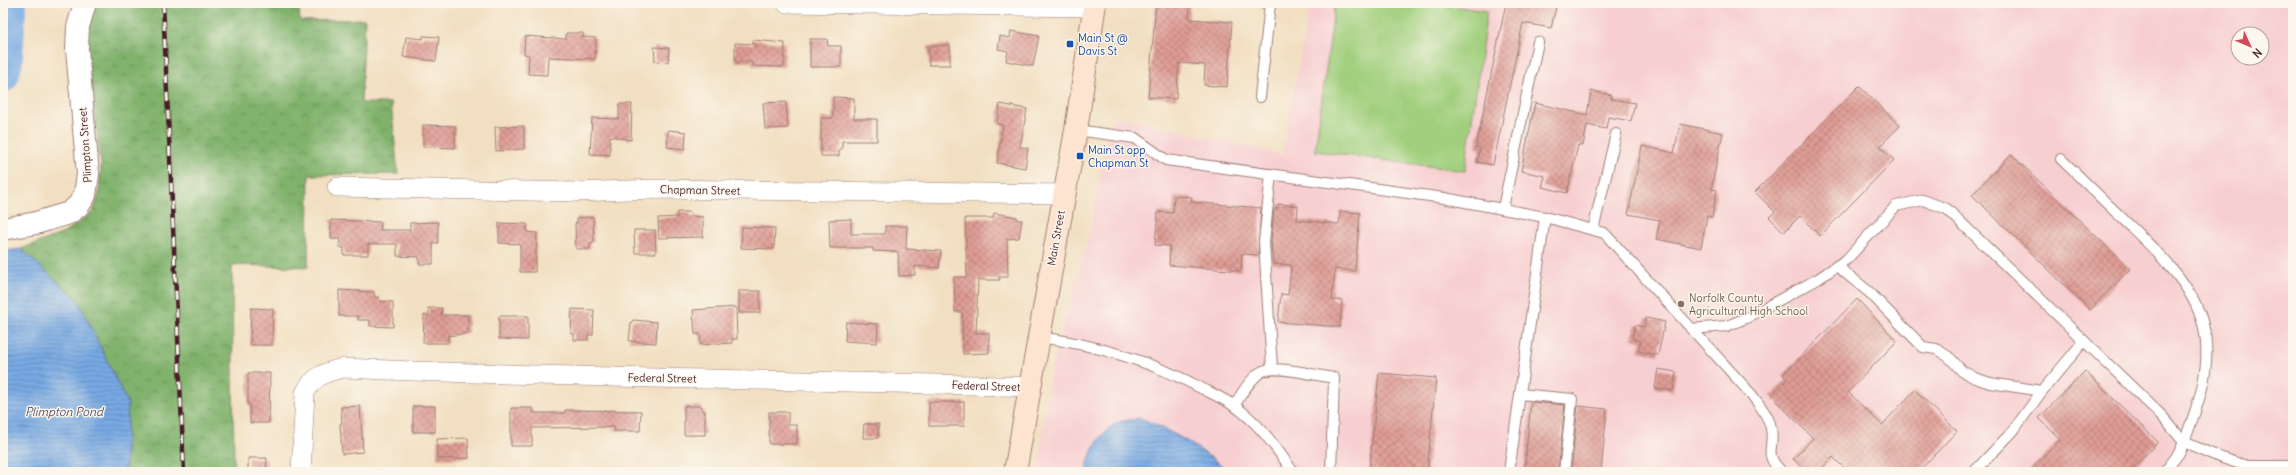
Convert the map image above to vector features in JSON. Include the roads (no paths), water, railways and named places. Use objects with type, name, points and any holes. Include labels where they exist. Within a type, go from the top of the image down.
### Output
[{"type":"main road","name":"Main Street","points":[[1015,472],[1076,130],[1095,5]]},
{"type":"street","name":"Plimpton Street","points":[[6,229],[36,223],[69,213],[78,206],[85,195],[88,174],[77,49],[78,27],[85,3]]},
{"type":"street","points":[[786,3],[1095,5]]},
{"type":"street","name":"Chapman Street","points":[[337,187],[576,192],[655,189],[1064,194]]},
{"type":"street","name":"Federal Street","points":[[301,472],[305,393],[309,384],[322,374],[343,368],[494,375],[772,379],[1030,387]]},
{"type":"lane","points":[[1260,96],[1270,4],[1264,3]]},
{"type":"lane","points":[[1503,208],[1538,42]]},
{"type":"lane","points":[[1076,130],[1136,138],[1166,160],[1503,208],[1545,217],[1604,233],[1752,395],[1765,414],[1771,428],[1770,451],[1773,463],[1782,472]]},
{"type":"lane","points":[[1593,230],[1616,134]]},
{"type":"lane","points":[[2061,159],[2160,256],[2182,282],[2200,314],[2205,334],[2206,354],[2204,382],[2198,408],[2184,442],[2179,453],[2165,472]]},
{"type":"lane","points":[[1271,174],[1264,242],[1272,368]]},
{"type":"lane","points":[[1691,329],[1726,326],[1746,318],[1847,259],[1896,206],[1923,200],[1947,209],[2161,414],[2184,442],[2248,466],[2293,466]]},
{"type":"lane","points":[[1509,472],[1545,217]]},
{"type":"lane","points":[[1837,266],[1874,297],[1923,347],[1936,349],[1949,356],[1969,374],[1990,383],[2042,391]]},
{"type":"lane","points":[[1039,337],[1102,348],[1136,358],[1174,374],[1234,406],[1263,432],[1292,472]]},
{"type":"lane","points":[[1974,472],[2013,431],[2042,391],[2084,341]]},
{"type":"lane","points":[[1234,406],[1250,382],[1261,372],[1272,368],[1334,378],[1331,472]]},
{"type":"lane","points":[[1520,394],[1572,399],[1564,472]]},
{"type":"water","name":"Plimpton Pond","points":[[21,249],[78,300],[128,404],[125,472],[3,472],[3,251]]},
{"type":"water","points":[[1140,418],[1187,441],[1230,472],[1086,472],[1089,458],[1095,445],[1109,428],[1124,421]]},
{"type":"waterway","points":[[3,77],[7,63],[11,3]]},
{"type":"railway","points":[[163,3],[184,472]]},
{"type":"place","name":"Main St @ Davis St","points":[[1070,44]]},
{"type":"place","name":"Main St opp Chapman St","points":[[1080,156]]},
{"type":"place","name":"Norfolk County Agricultural High School","points":[[1681,304]]}]
